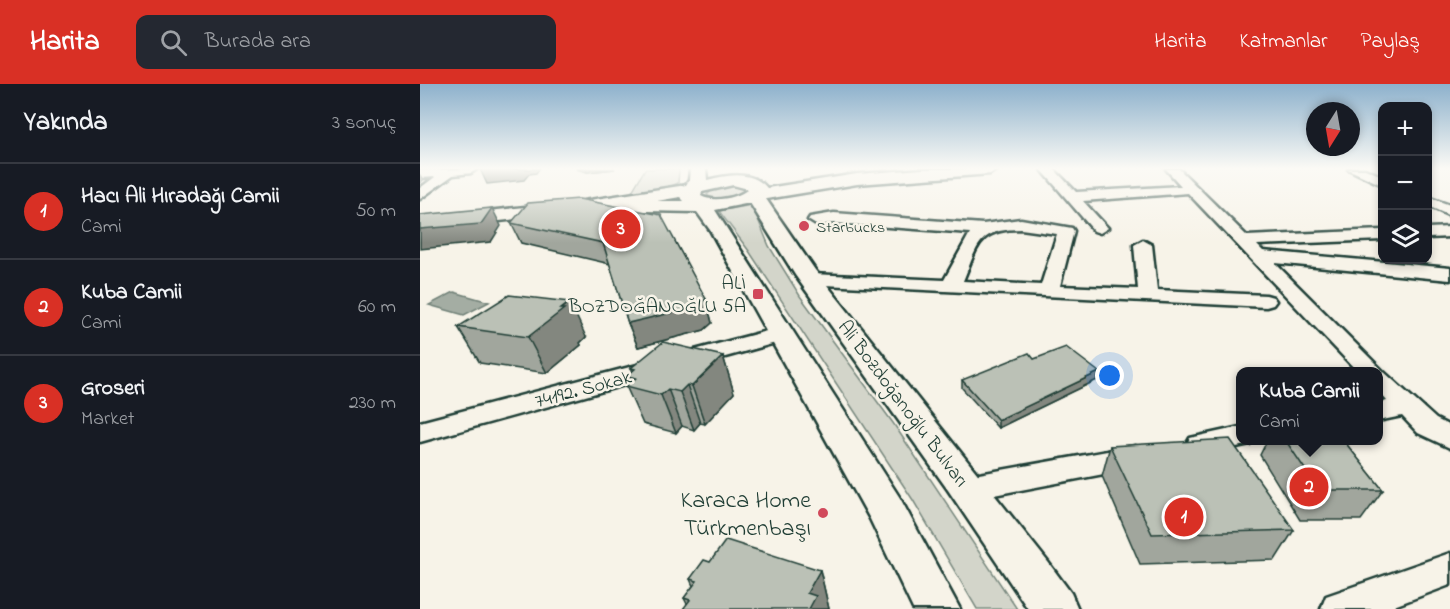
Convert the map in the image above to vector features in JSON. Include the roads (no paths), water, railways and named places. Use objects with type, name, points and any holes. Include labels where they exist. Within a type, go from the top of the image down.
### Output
[{"type":"main road","points":[[698,194],[886,510],[937,609]]},
{"type":"main road","points":[[420,224],[698,197],[732,204],[738,194]]},
{"type":"main road","name":"Ali Bozdoğanoğlu Bulvarı","points":[[753,194],[811,280],[968,488],[1055,609]]},
{"type":"main road","points":[[776,231],[786,210],[805,194]]},
{"type":"street","points":[[1069,194],[1100,228]]},
{"type":"street","points":[[1072,197],[1124,194]]},
{"type":"street","points":[[1196,194],[1367,367]]},
{"type":"street","points":[[1432,203],[1450,211]]},
{"type":"street","points":[[816,220],[834,218],[985,230]]},
{"type":"street","points":[[950,287],[979,233],[994,224],[1049,227],[1066,231],[1049,291]]},
{"type":"street","points":[[1432,233],[1450,232]]},
{"type":"street","points":[[1244,241],[1378,235]]},
{"type":"street","points":[[1143,245],[1148,296]]},
{"type":"street","points":[[1258,256],[1450,274]]},
{"type":"street","points":[[811,280],[1266,301]]},
{"type":"street","name":"74192. Sokak","points":[[420,432],[782,334]]},
{"type":"street","points":[[1383,382],[1427,426],[1450,438]]},
{"type":"street","points":[[1383,411],[1407,406]]},
{"type":"street","points":[[968,488],[1236,438]]},
{"type":"street","points":[[1339,609],[1450,569]]},
{"type":"place","name":"Starbucks","points":[[804,226]]},
{"type":"place","name":"Groseri","points":[[621,229]]},
{"type":"place","name":"ALİ BOZDOĞANOĞLU 5A","points":[[758,294]]},
{"type":"place","name":"Kuba Camii","points":[[1309,487]]},
{"type":"place","name":"Karaca Home Türkmenbaşı","points":[[823,513]]},
{"type":"place","name":"Hacı Ali Hıradağı Camii","points":[[1184,517]]}]
